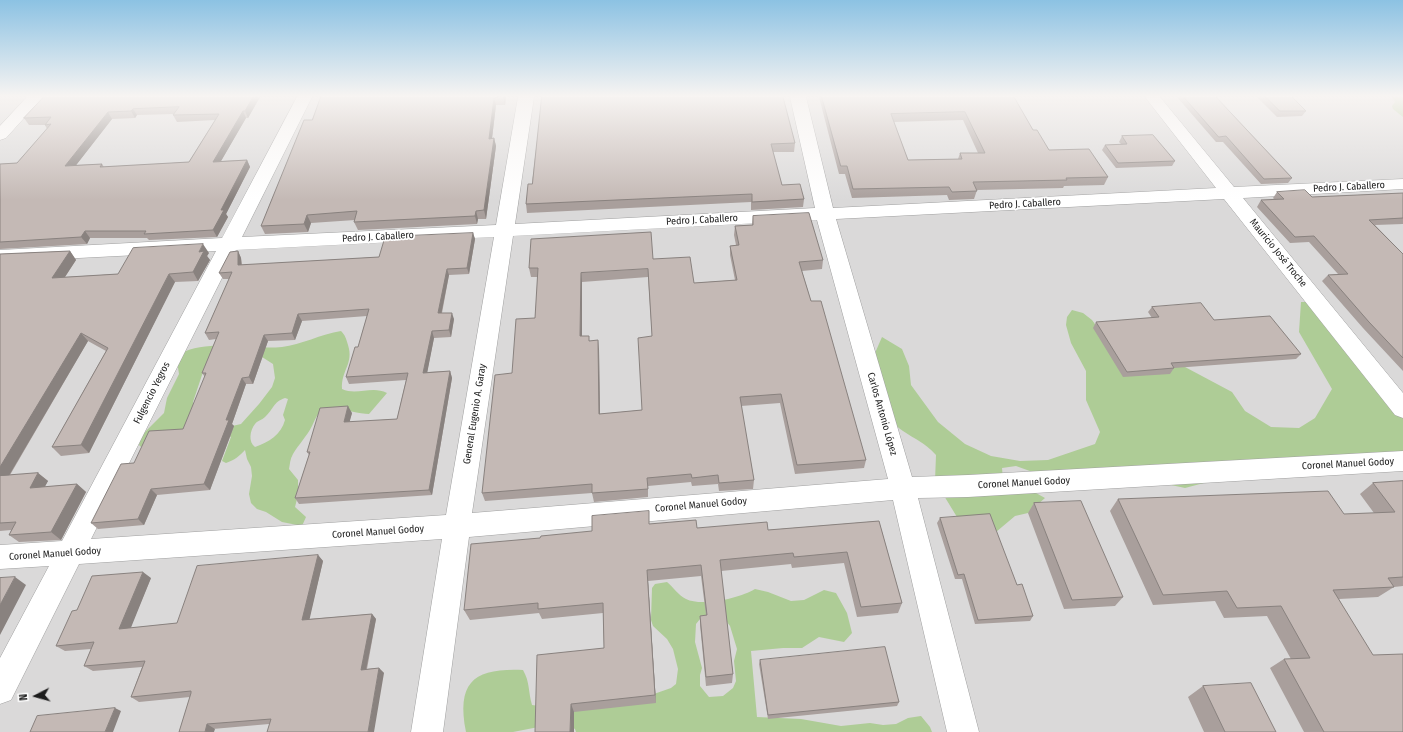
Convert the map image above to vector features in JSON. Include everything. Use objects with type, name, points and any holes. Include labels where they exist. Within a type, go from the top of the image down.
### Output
[{"type":"street","name":"Fulgencio Yegros","points":[[0,689],[69,552],[288,131]]},
{"type":"street","name":"General Eugenio A. Garay","points":[[426,732],[457,526],[520,131]]},
{"type":"street","name":"Carlos Antonio López","points":[[806,131],[826,214],[903,488],[963,732]]},
{"type":"street","name":"Mauricio José Troche","points":[[1180,131],[1403,410]]},
{"type":"street","name":"Pedro J. Caballero","points":[[0,256],[1403,184]]},
{"type":"street","name":"Coronel Manuel Godoy","points":[[0,557],[457,526],[903,488],[968,486],[1403,461]]},
{"type":"shaded area","points":[[0,131],[1403,131],[1403,732],[0,732]]},
{"type":"green space","points":[[1301,302],[1312,302],[1403,405],[1403,471],[1245,472],[1185,488],[1139,478],[1074,487],[1016,466],[1002,468],[1003,479],[1018,483],[1045,498],[1028,513],[1015,516],[996,532],[968,535],[935,481],[936,455],[924,444],[903,431],[890,418],[881,403],[868,369],[882,337],[902,349],[909,366],[911,385],[938,422],[965,444],[991,456],[1020,461],[1048,460],[1095,444],[1100,432],[1086,400],[1086,371],[1071,343],[1066,325],[1067,317],[1072,310],[1083,313],[1092,320],[1105,338],[1185,367],[1232,392],[1245,411],[1271,427],[1299,428],[1315,418],[1332,389],[1299,332]]},
{"type":"green space","points":[[341,331],[346,339],[349,352],[348,362],[342,382],[342,389],[348,391],[376,390],[387,393],[369,414],[333,409],[323,411],[316,417],[310,430],[295,450],[289,469],[298,480],[298,495],[295,507],[306,517],[302,526],[282,522],[266,512],[257,509],[251,503],[249,494],[252,476],[251,467],[245,450],[232,461],[226,463],[222,461],[231,437],[221,434],[153,436],[141,447],[139,445],[141,436],[164,413],[167,398],[179,374],[177,361],[179,354],[191,349],[216,346],[282,347]],"holes":[[[262,357],[273,364],[275,378],[272,387],[241,424],[228,427],[198,419],[193,402],[205,366]],[[285,398],[288,399],[283,415],[285,420],[281,430],[270,440],[255,447],[251,442],[253,427],[264,418],[278,402]]]},
{"type":"green space","points":[[667,582],[683,598],[701,602],[711,602],[731,598],[755,589],[768,592],[791,601],[804,600],[824,590],[836,593],[847,613],[852,633],[844,642],[819,637],[802,648],[751,651],[757,717],[801,719],[841,726],[870,723],[883,725],[896,724],[908,718],[921,716],[932,732],[576,732],[575,729],[564,722],[513,732],[466,732],[464,701],[467,689],[473,681],[481,675],[492,672],[523,670],[528,683],[532,705],[570,710],[651,695],[671,688],[676,684],[678,669],[673,649],[667,639],[653,626],[651,620],[652,588],[655,584]],"holes":[[[724,618],[730,626],[737,649],[734,661],[736,681],[733,688],[723,696],[709,697],[700,686],[700,675],[702,668],[695,642],[696,624],[700,619]]]},
{"type":"building","points":[[45,131],[93,131],[65,166],[102,164],[100,167],[189,162],[208,131],[231,131],[213,162],[247,160],[221,210],[224,210],[213,230],[144,234],[146,231],[85,231],[81,237],[0,242],[0,164],[17,163]]},
{"type":"building","points":[[299,131],[490,131],[489,139],[494,138],[484,210],[476,211],[475,216],[354,222],[357,211],[307,215],[304,224],[261,226]]},
{"type":"building","points":[[538,131],[792,131],[795,143],[771,144],[782,185],[800,184],[804,199],[752,202],[752,194],[526,204],[528,184],[532,184]]},
{"type":"building","points":[[831,131],[897,131],[908,160],[962,159],[960,153],[985,153],[974,131],[1038,131],[1049,150],[1089,149],[1108,177],[1066,178],[1067,180],[973,182],[977,191],[952,192],[949,187],[853,189],[847,166],[841,166]]},
{"type":"building","points":[[1214,131],[1248,131],[1292,178],[1264,179],[1226,136],[1219,137]]},
{"type":"building","points":[[1153,135],[1175,161],[1118,163],[1105,145],[1127,144],[1122,136]]},
{"type":"building","points":[[1305,190],[1312,197],[1403,193],[1403,218],[1369,220],[1403,254],[1403,358],[1328,275],[1348,274],[1314,236],[1295,237],[1261,200],[1284,199],[1277,192]]},
{"type":"building","points":[[809,213],[823,260],[799,262],[811,301],[821,301],[866,460],[797,465],[781,394],[740,397],[754,480],[719,483],[718,475],[692,478],[691,474],[647,478],[648,489],[592,493],[592,484],[482,493],[495,375],[512,373],[516,319],[535,318],[538,268],[529,268],[531,239],[651,232],[653,259],[690,257],[694,283],[737,280],[730,246],[739,245],[735,226],[753,225],[753,216]],"holes":[[[648,269],[652,336],[638,338],[642,410],[599,414],[598,340],[589,341],[589,336],[580,336],[581,273]]]},
{"type":"building","points":[[473,233],[467,268],[447,269],[438,313],[452,313],[449,330],[432,331],[423,373],[450,371],[429,490],[295,498],[310,452],[307,452],[320,408],[348,406],[344,422],[397,419],[408,373],[346,377],[355,347],[358,347],[369,309],[298,314],[292,333],[264,335],[249,377],[242,378],[226,420],[229,420],[204,484],[151,489],[138,519],[91,523],[121,464],[134,463],[149,431],[183,429],[206,373],[202,373],[219,332],[205,333],[232,272],[219,273],[230,252],[238,251],[238,265],[379,257],[385,237]]},
{"type":"building","points":[[203,244],[199,252],[204,251],[193,272],[169,274],[81,445],[52,447],[108,348],[81,333],[0,467],[0,254],[70,251],[52,278],[118,274],[133,248]]},
{"type":"building","points":[[1201,303],[1214,320],[1270,316],[1301,354],[1171,363],[1174,368],[1127,372],[1096,322],[1159,317],[1152,307]]},
{"type":"building","points":[[38,473],[30,488],[77,484],[51,532],[9,535],[16,522],[0,523],[0,476]]},
{"type":"building","points":[[1403,481],[1403,577],[1388,578],[1394,587],[1333,590],[1373,655],[1403,654],[1403,732],[1324,732],[1284,659],[1310,658],[1281,606],[1237,608],[1227,591],[1163,595],[1118,499],[1328,491],[1344,514],[1395,512],[1373,483]]},
{"type":"building","points":[[1081,501],[1123,597],[1072,600],[1034,503]]},
{"type":"building","points":[[649,511],[649,524],[696,520],[697,528],[767,522],[768,530],[879,521],[902,603],[861,607],[847,552],[794,557],[793,553],[720,560],[733,674],[706,677],[700,616],[707,615],[701,565],[647,570],[655,695],[571,704],[570,732],[535,732],[537,655],[604,648],[603,603],[538,609],[538,603],[464,610],[471,544],[540,538],[541,536],[592,531],[592,516]]},
{"type":"building","points":[[990,514],[1017,585],[1022,584],[1033,616],[978,620],[964,574],[958,575],[940,518]]},
{"type":"building","points":[[318,555],[302,620],[372,614],[361,670],[379,668],[368,732],[267,732],[271,719],[207,724],[205,732],[179,732],[191,691],[131,697],[145,661],[84,666],[94,642],[56,646],[72,611],[77,610],[92,576],[143,572],[119,629],[177,623],[197,566]]},
{"type":"building","points":[[15,577],[0,605],[0,578]]},
{"type":"building","points":[[885,647],[899,702],[768,715],[760,660]]},
{"type":"building","points":[[1251,683],[1276,732],[1225,732],[1203,686]]},
{"type":"building","points":[[115,708],[105,732],[30,732],[37,716]]}]
